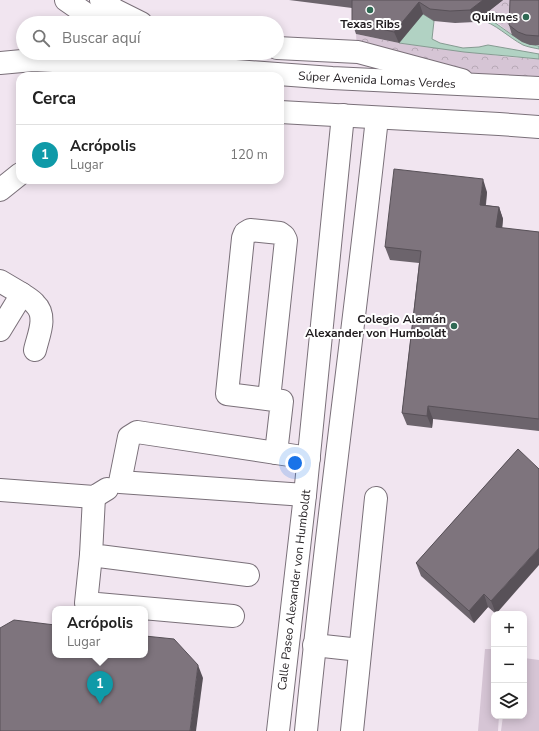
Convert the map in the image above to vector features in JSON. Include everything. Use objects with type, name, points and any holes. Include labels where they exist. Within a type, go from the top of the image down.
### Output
[{"type":"street","points":[[66,0],[89,16]]},
{"type":"street","points":[[101,0],[115,10],[127,16]]},
{"type":"street","points":[[284,48],[358,52],[484,86]]},
{"type":"street","name":"Súper Avenida Lomas Verdes","points":[[0,63],[33,60],[250,72]]},
{"type":"street","points":[[178,60],[196,68]]},
{"type":"street","name":"Súper Avenida Lomas Verdes","points":[[284,74],[539,88]]},
{"type":"street","points":[[284,112],[539,127]]},
{"type":"street","name":"Calle Paseo Alexander von Humboldt","points":[[278,731],[309,458],[335,208],[343,115]]},
{"type":"street","points":[[306,731],[314,645],[377,118]]},
{"type":"street","points":[[499,124],[539,140]]},
{"type":"street","points":[[0,190],[16,177]]},
{"type":"street","points":[[335,208],[367,210]]},
{"type":"street","points":[[269,399],[286,240],[280,232],[250,230],[245,233],[243,238],[227,394],[282,401],[276,453]]},
{"type":"street","points":[[0,281],[36,304],[41,313],[42,321],[35,350]]},
{"type":"street","points":[[0,330],[22,294]]},
{"type":"street","points":[[120,482],[129,437],[137,432],[309,458]]},
{"type":"street","points":[[0,490],[94,496],[120,482],[305,495]]},
{"type":"street","points":[[94,496],[86,603],[120,606]]},
{"type":"street","points":[[352,731],[376,498]]},
{"type":"street","points":[[90,556],[248,575]]},
{"type":"street","points":[[148,608],[233,616]]},
{"type":"street","points":[[314,645],[360,650]]},
{"type":"street","points":[[281,708],[308,706]]},
{"type":"green space","points":[[497,0],[514,0],[512,35],[499,24],[483,16]]},
{"type":"green space","points":[[356,34],[399,43],[508,57],[539,59],[539,79],[450,73],[357,49]]},
{"type":"green space","points":[[485,649],[491,649],[491,719],[499,719],[498,731],[478,731]]},
{"type":"green space","points":[[527,658],[539,660],[539,731],[501,731],[503,719],[527,719]]},
{"type":"shaded area","points":[[423,14],[434,21],[432,39],[440,43],[463,48],[488,45],[539,54],[539,59],[464,52],[399,43]]},
{"type":"shaded area","points":[[483,16],[524,42],[539,46],[539,49],[523,45],[491,24],[479,19]]},
{"type":"building","points":[[352,0],[483,0],[470,10],[450,11],[430,9],[419,2],[394,32],[352,22]]},
{"type":"building","name":"Quilmes","points":[[510,0],[539,0],[539,36],[526,35],[518,32],[509,25]]},
{"type":"building","points":[[394,169],[483,179],[480,205],[499,207],[496,227],[539,232],[539,419],[428,406],[427,416],[402,413],[421,251],[385,247]]},
{"type":"building","points":[[518,449],[539,469],[539,548],[491,601],[484,594],[469,611],[416,563]]},
{"type":"building","points":[[14,620],[52,625],[52,658],[148,658],[148,636],[174,639],[198,665],[190,731],[0,731],[0,628]]},
{"type":"place","name":"Texas Ribs","points":[[370,10]]},
{"type":"place","name":"Quilmes","points":[[526,17]]},
{"type":"place","name":"Colegio Alemán Alexander von Humboldt","points":[[454,326]]},
{"type":"place","name":"Acrópolis","points":[[100,704]]}]
